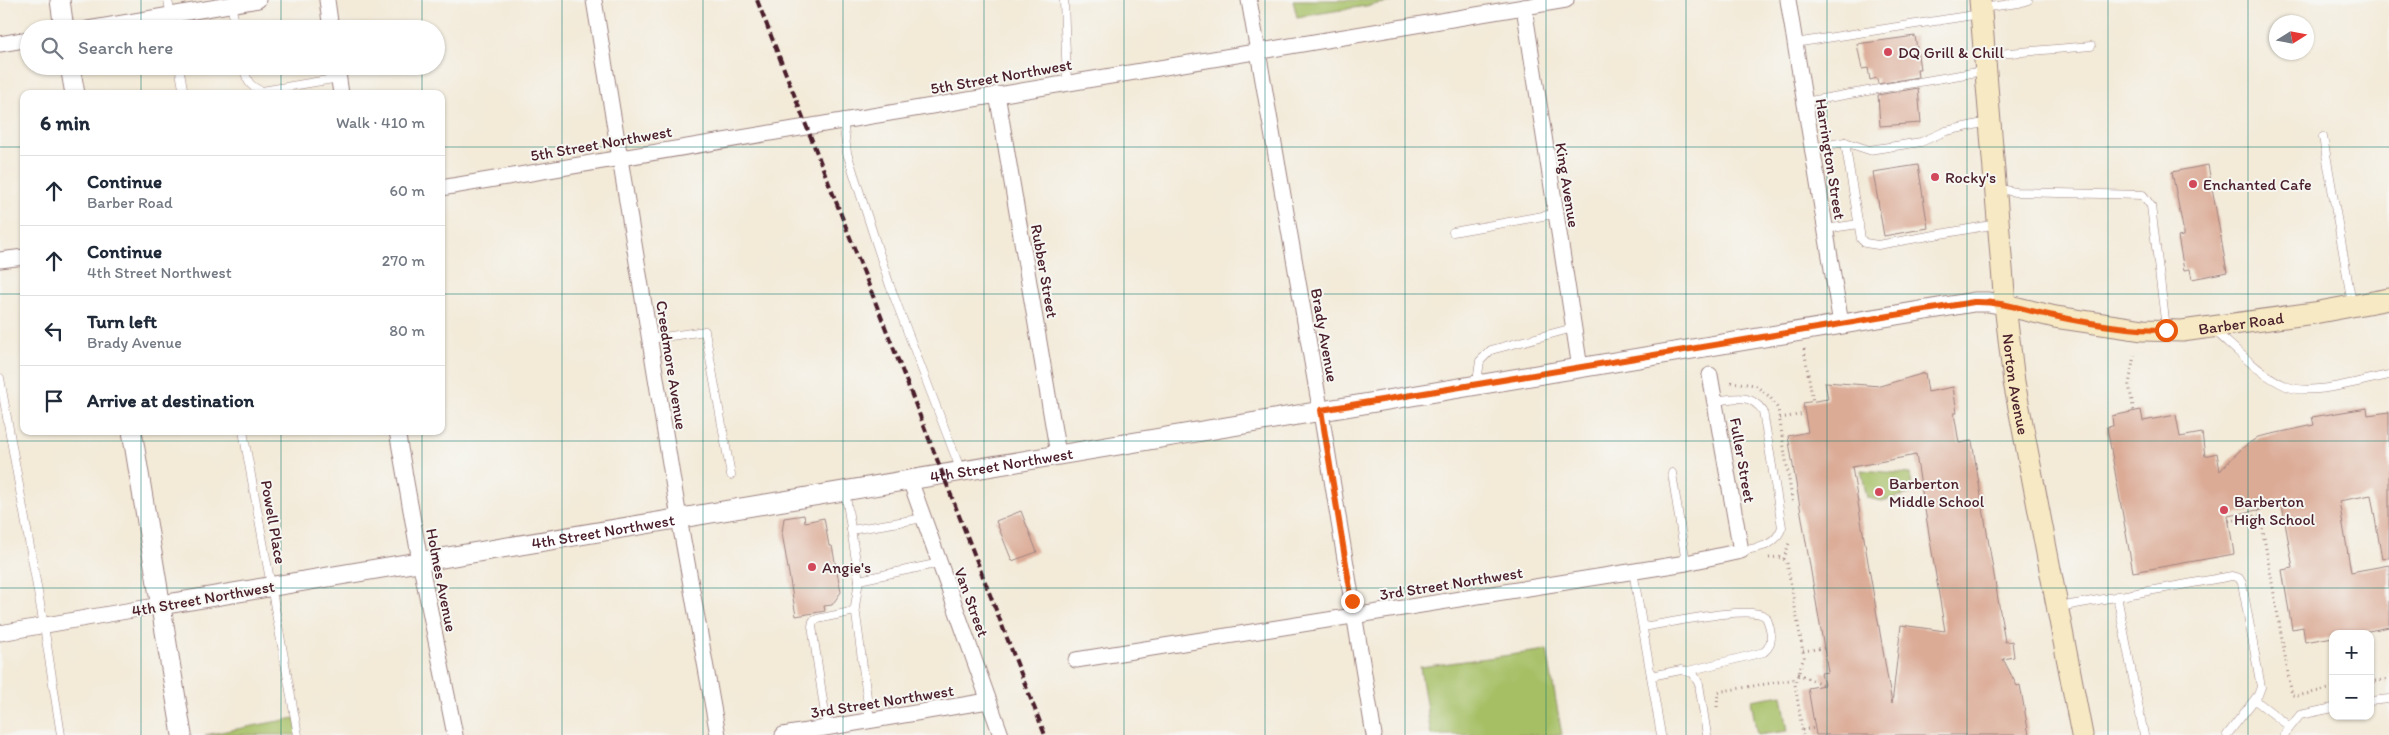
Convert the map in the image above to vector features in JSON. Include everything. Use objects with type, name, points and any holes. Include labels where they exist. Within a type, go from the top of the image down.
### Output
[{"type":"main road","name":"Norton Avenue","points":[[1980,7],[2004,305],[2014,382],[2082,735]]},
{"type":"main road","name":"Barber Road","points":[[2004,305],[2055,317],[2143,330],[2166,330],[2212,328],[2389,299]]},
{"type":"street","points":[[60,0],[63,20]]},
{"type":"street","points":[[138,20],[258,0]]},
{"type":"street","points":[[327,0],[330,20]]},
{"type":"street","name":"Creedmore Avenue","points":[[594,0],[679,518],[718,735]]},
{"type":"street","name":"Brady Avenue","points":[[1249,0],[1321,410],[1374,735]]},
{"type":"street","name":"5th Street Northwest","points":[[445,187],[1566,0]]},
{"type":"street","name":"Harrington Street","points":[[1788,0],[1841,324]]},
{"type":"street","name":"King Avenue","points":[[1524,7],[1554,214],[1580,368]]},
{"type":"street","points":[[0,44],[20,41]]},
{"type":"street","points":[[72,75],[74,90]]},
{"type":"street","points":[[338,75],[340,90]]},
{"type":"street","name":"Rubber Street","points":[[997,94],[1058,454]]},
{"type":"street","points":[[0,260],[20,257]]},
{"type":"street","name":"4th Street Northwest","points":[[0,633],[161,604],[1974,302],[2004,305]]},
{"type":"street","name":"Fuller Street","points":[[1710,375],[1742,551]]},
{"type":"street","points":[[133,435],[182,735]]},
{"type":"street","name":"Holmes Avenue","points":[[398,435],[420,561],[455,735]]},
{"type":"street","name":"Van Street","points":[[910,480],[1001,735]]},
{"type":"street","name":"3rd Street Northwest","points":[[1076,660],[1686,563],[1742,551]]},
{"type":"street","name":"3rd Street Northwest","points":[[783,735],[988,701]]},
{"type":"lane","points":[[1064,0],[1067,83]]},
{"type":"lane","points":[[1795,43],[1980,7],[2019,3],[2028,0]]},
{"type":"lane","points":[[231,4],[234,20]]},
{"type":"lane","points":[[1804,102],[1985,63],[2091,46]]},
{"type":"lane","points":[[181,75],[183,90]]},
{"type":"lane","points":[[245,75],[251,87],[259,90]]},
{"type":"lane","points":[[266,90],[326,75]]},
{"type":"lane","points":[[843,120],[848,152],[890,286],[961,471]]},
{"type":"lane","points":[[1812,148],[1845,142],[1869,150],[1920,142],[1946,131],[1990,122]]},
{"type":"lane","points":[[2323,137],[2352,306]]},
{"type":"lane","points":[[1845,142],[1861,239],[1865,243],[1878,245],[1998,224]]},
{"type":"lane","points":[[1994,187],[2015,192],[2143,195],[2151,206],[2166,330]]},
{"type":"lane","points":[[1453,232],[1554,214]]},
{"type":"lane","points":[[1825,229],[1859,224]]},
{"type":"lane","points":[[1480,384],[1478,375],[1480,361],[1491,350],[1573,328]]},
{"type":"lane","points":[[2212,328],[2252,363],[2286,387],[2303,390],[2389,375]]},
{"type":"lane","points":[[650,339],[705,331],[731,475]]},
{"type":"lane","points":[[0,378],[44,626],[61,735]]},
{"type":"lane","points":[[1715,401],[1748,398],[1757,402],[1763,410],[1782,528],[1778,538],[1768,546],[1742,551]]},
{"type":"lane","name":"Powell Place","points":[[244,435],[298,735]]},
{"type":"lane","points":[[1672,473],[1686,563]]},
{"type":"lane","points":[[845,490],[859,580],[855,611],[870,720]]},
{"type":"lane","points":[[851,530],[924,518]]},
{"type":"lane","points":[[859,580],[940,563]]},
{"type":"lane","points":[[1633,571],[1661,735]]},
{"type":"lane","points":[[2057,607],[2232,576],[2239,578],[2242,583],[2261,687],[2255,700],[2227,735]]},
{"type":"lane","points":[[2117,596],[2144,735]]},
{"type":"lane","points":[[827,728],[812,626],[813,621],[855,611]]},
{"type":"lane","points":[[1643,628],[1739,612],[1757,612],[1766,617],[1771,638],[1769,648],[1764,652],[1688,671],[1651,676]]},
{"type":"lane","points":[[1688,671],[1693,673],[1699,684],[1708,735]]},
{"type":"lane","points":[[2374,701],[2389,699]]},
{"type":"lane","points":[[2255,700],[2290,727]]},
{"type":"lane","points":[[2284,735],[2300,715],[2329,709]]},
{"type":"path","points":[[1804,349],[1813,402]]},
{"type":"path","points":[[2134,355],[2129,385],[2134,412]]},
{"type":"path","points":[[1780,418],[1805,414]]},
{"type":"path","points":[[2259,510],[2292,695],[2297,696],[2329,689]]},
{"type":"path","points":[[2229,521],[2260,515]]},
{"type":"path","points":[[1765,558],[1778,556],[1784,558],[1787,563],[1804,657],[1795,684],[1803,735]]},
{"type":"path","points":[[1803,651],[1824,648]]},
{"type":"path","points":[[1798,674],[1824,685]]},
{"type":"path","points":[[2374,681],[2389,678]]},
{"type":"path","points":[[1717,712],[1716,698],[1718,693],[1796,679]]},
{"type":"path","points":[[1802,730],[1815,728]]},
{"type":"green space","points":[[1293,0],[1403,0],[1297,17]]},
{"type":"green space","points":[[1861,470],[1910,474],[1913,493],[1882,501],[1867,498]]},
{"type":"green space","points":[[1547,650],[1562,735],[1431,735],[1420,667]]},
{"type":"green space","points":[[1782,695],[1788,731],[1757,735],[1751,700]]},
{"type":"green space","points":[[295,718],[298,735],[205,735]]},
{"type":"building","name":"DQ Grill & Chill","points":[[1915,36],[1920,69],[1917,69],[1918,77],[1878,84],[1877,78],[1870,80],[1868,68],[1862,69],[1857,44]]},
{"type":"building","points":[[1918,88],[1921,123],[1880,126],[1878,95]]},
{"type":"building","points":[[1918,165],[1928,228],[1884,236],[1873,172]]},
{"type":"building","points":[[2208,165],[2227,272],[2192,279],[2190,269],[2184,270],[2178,237],[2183,236],[2183,228],[2172,172]]},
{"type":"building","points":[[1925,373],[1928,392],[1953,387],[1957,413],[1954,413],[1959,443],[1972,441],[2005,642],[2012,641],[2014,657],[2003,659],[2017,686],[2020,685],[2029,735],[1816,735],[1808,688],[1824,685],[1821,673],[1828,672],[1788,436],[1808,432],[1803,403],[1828,399],[1825,382],[1880,386]],"holes":[[[1916,455],[1945,631],[1901,625],[1892,704],[1852,467]]]},
{"type":"building","points":[[2367,408],[2368,415],[2389,412],[2389,558],[2382,559],[2371,495],[2339,501],[2351,572],[2389,565],[2389,627],[2374,630],[2329,630],[2329,638],[2305,642],[2303,627],[2292,629],[2282,570],[2293,568],[2282,505],[2228,516],[2234,554],[2133,572],[2107,427],[2113,426],[2112,416],[2141,410],[2143,421],[2176,415],[2180,437],[2202,433],[2205,456],[2217,453],[2220,471],[2241,449],[2258,437],[2314,425],[2312,417]]},
{"type":"building","points":[[1021,511],[1037,552],[1012,561],[996,521]]},
{"type":"building","name":"Angie's","points":[[804,515],[805,522],[824,518],[829,546],[832,546],[841,592],[832,605],[824,606],[825,611],[796,616],[782,533],[784,518]]},
{"type":"railway","points":[[757,0],[1045,735]]},
{"type":"place","name":"DQ Grill & Chill","points":[[1888,52]]},
{"type":"place","name":"Rocky's","points":[[1935,177]]},
{"type":"place","name":"Enchanted Cafe","points":[[2193,184]]},
{"type":"place","name":"Barberton Middle School","points":[[1879,492]]},
{"type":"place","name":"Barberton High School","points":[[2224,510]]},
{"type":"place","name":"Angie's","points":[[812,567]]},
{"type":"route","points":[[1352,601],[1321,410],[1974,302],[1988,302],[2055,317],[2143,330],[2166,330]]}]
